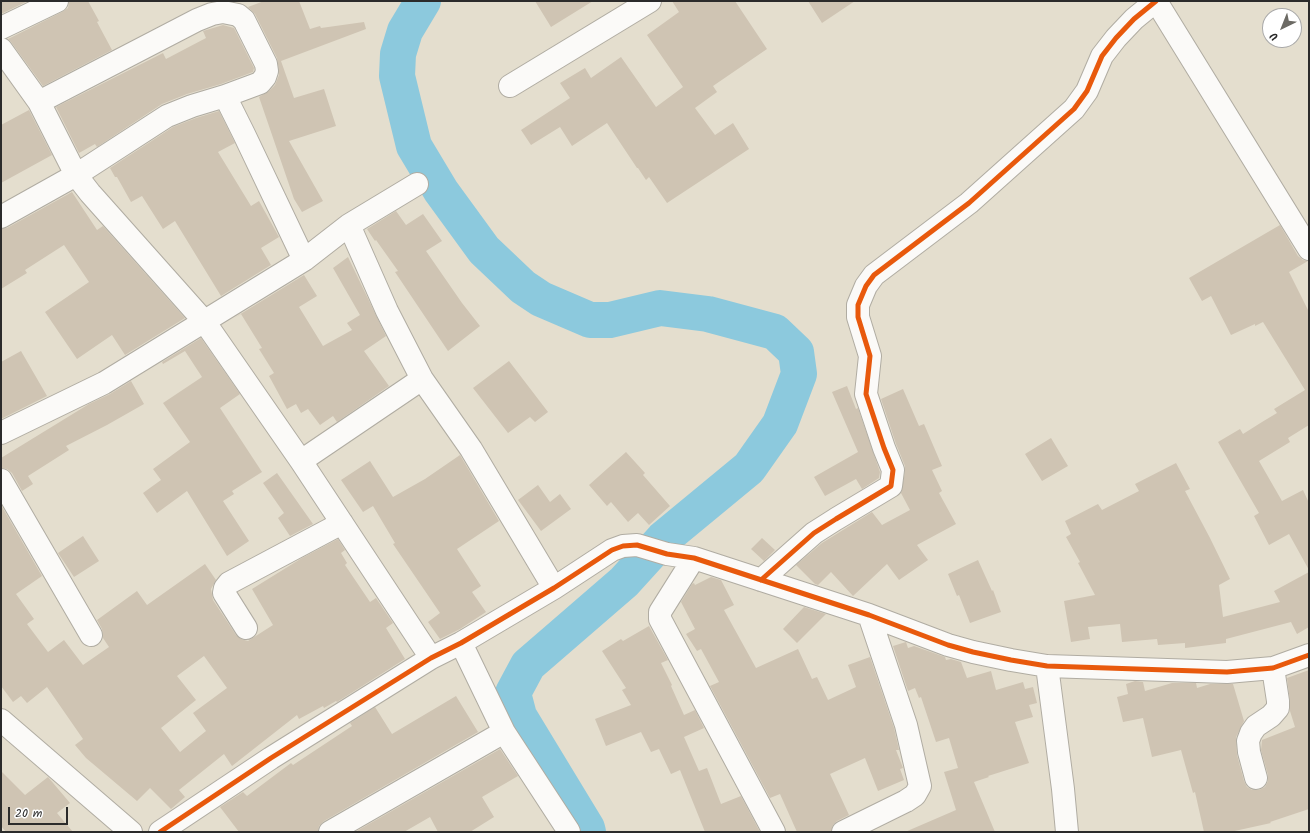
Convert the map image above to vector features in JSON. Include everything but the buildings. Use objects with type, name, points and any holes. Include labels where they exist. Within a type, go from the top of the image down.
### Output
[{"type":"street","points":[[1,28],[57,1]]},
{"type":"street","points":[[510,86],[650,1]]},
{"type":"street","points":[[761,580],[814,533],[836,518],[891,486],[893,470],[866,394],[870,356],[858,317],[858,305],[860,298],[874,275],[968,203],[1074,109],[1087,91],[1102,56],[1134,19],[1156,1],[1309,249]]},
{"type":"street","points":[[1,217],[76,175],[167,116],[260,83],[265,77],[267,71],[266,64],[244,20],[238,15],[223,12],[212,14],[197,20],[39,102]]},
{"type":"street","points":[[1,49],[39,102],[76,175],[90,193],[204,322],[301,461],[431,658]]},
{"type":"street","points":[[225,96],[304,260]]},
{"type":"street","points":[[1,433],[104,383],[304,260],[349,225],[417,184]]},
{"type":"street","points":[[349,225],[387,311],[422,379],[471,450],[554,588]]},
{"type":"street","points":[[301,461],[422,379]]},
{"type":"street","points":[[1,480],[91,635]]},
{"type":"street","points":[[246,628],[224,593],[225,588],[229,584],[342,523]]},
{"type":"street","points":[[160,832],[271,758],[431,658],[461,643],[554,588],[612,550],[623,546],[637,545],[667,554],[694,558],[869,614],[973,652],[1047,666],[1227,672],[1273,668],[1309,655]]},
{"type":"street","points":[[694,558],[660,612],[660,619],[774,832]]},
{"type":"street","points":[[843,832],[906,801],[915,795],[920,786],[906,725],[869,614]]},
{"type":"street","points":[[461,643],[504,732],[569,832]]},
{"type":"street","points":[[1047,666],[1067,832]]},
{"type":"street","points":[[1256,778],[1249,752],[1248,741],[1256,726],[1271,716],[1278,708],[1273,668]]},
{"type":"street","points":[[1,720],[131,832]]},
{"type":"street","points":[[330,832],[504,732]]},
{"type":"waterway","points":[[423,1],[405,31],[398,54],[397,76],[414,146],[441,191],[484,250],[523,287],[541,299],[590,320],[610,320],[660,308],[708,314],[775,332],[796,352],[799,374],[780,424],[749,468],[663,539],[624,582],[528,665],[513,693],[519,716],[588,832]]},
{"type":"cycle path","points":[[761,580],[814,533],[891,486],[893,470],[866,394],[870,356],[858,317],[858,305],[866,286],[874,275],[969,203],[1074,109],[1087,91],[1102,56],[1134,19],[1156,1]]},
{"type":"cycle path","points":[[160,832],[271,758],[431,658],[461,643],[554,588],[612,550],[623,546],[637,545],[667,554],[694,558],[869,615],[948,645],[973,652],[1047,666],[1227,672],[1273,668],[1309,655]]}]
